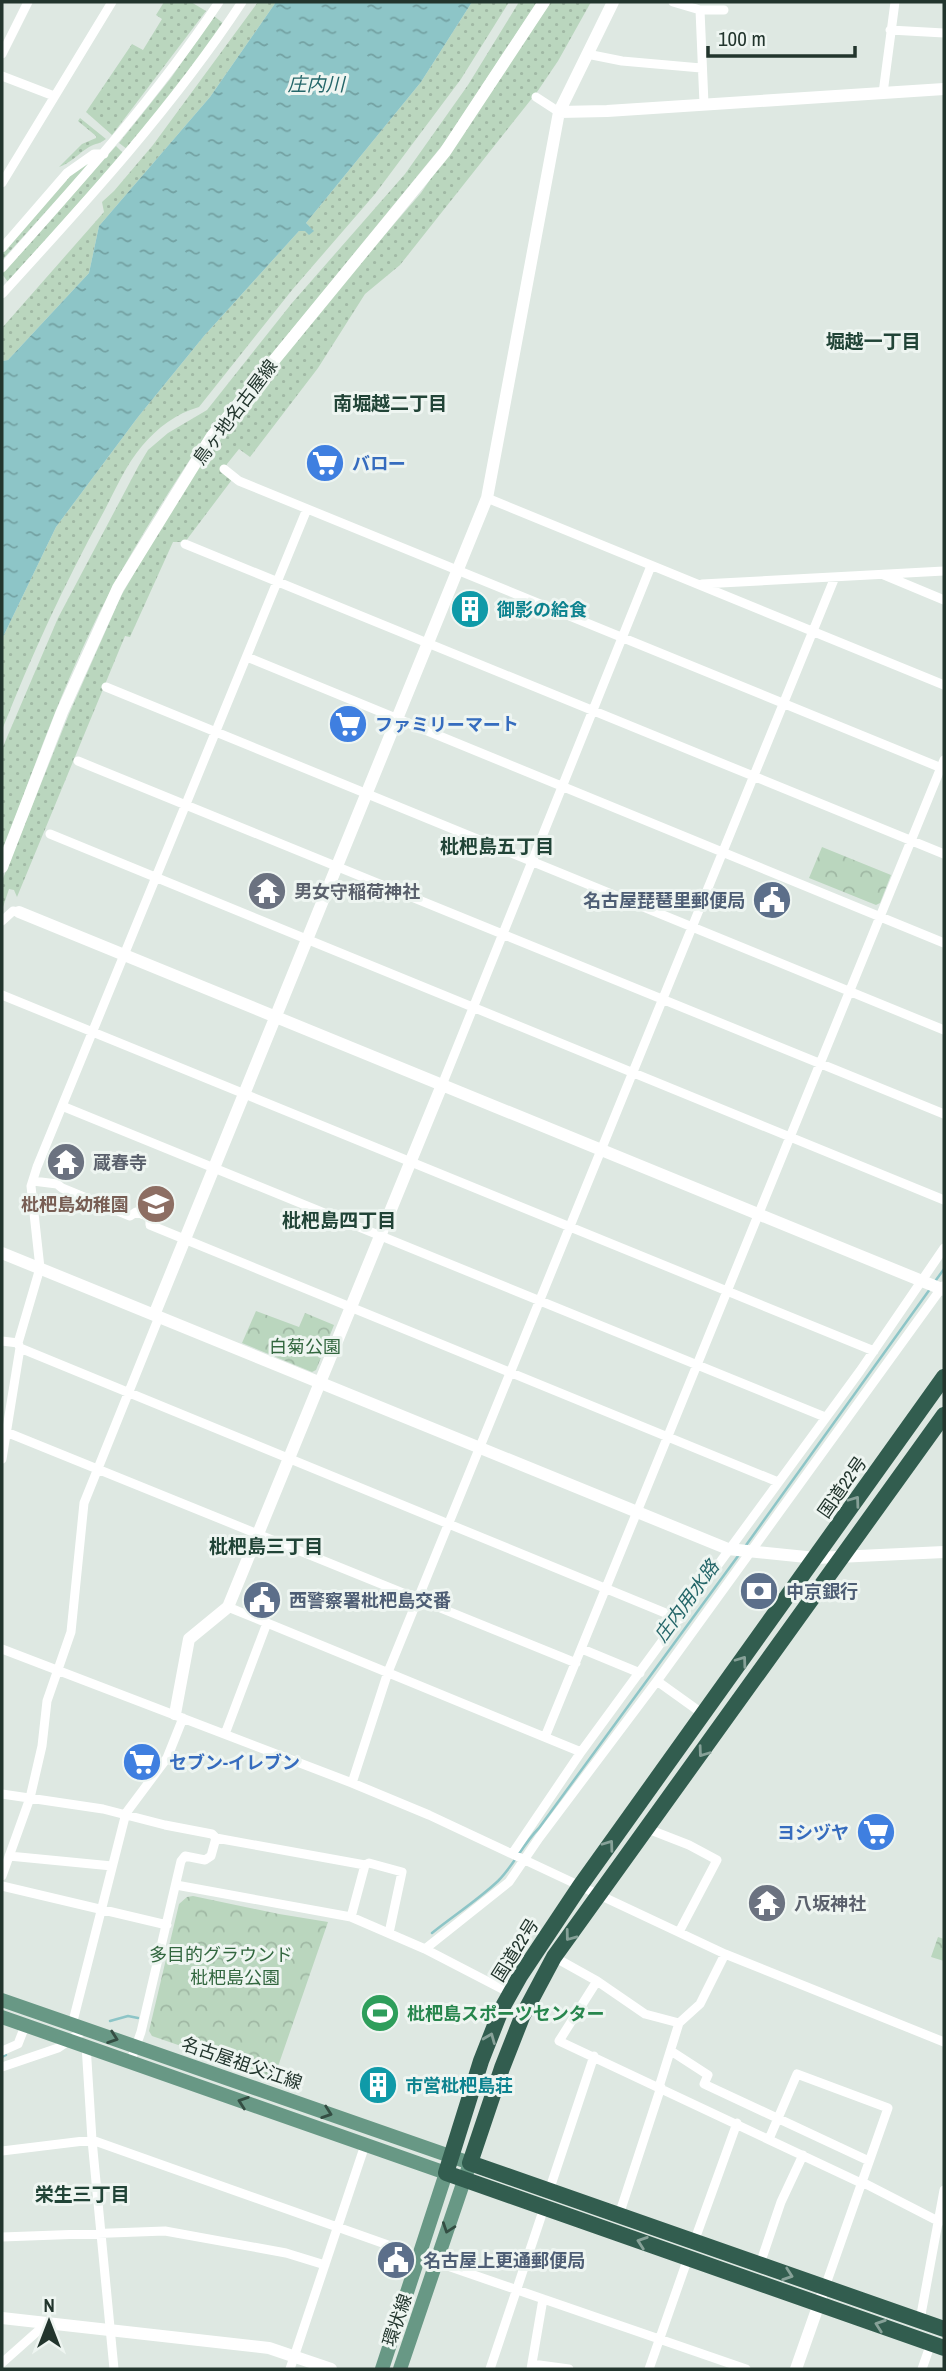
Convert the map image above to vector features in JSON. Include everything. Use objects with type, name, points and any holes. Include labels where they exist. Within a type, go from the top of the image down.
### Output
[{"type":"highway","name":"国道22号","points":[[446,2173],[481,2061],[510,1993],[580,1886],[944,1377]]},
{"type":"highway","name":"国道22号","points":[[470,2163],[522,2017],[554,1958],[944,1415]]},
{"type":"highway","points":[[470,2163],[944,2329]]},
{"type":"highway","points":[[446,2173],[937,2345]]},
{"type":"main road","name":"名古屋祖父江線","points":[[2,2000],[470,2163]]},
{"type":"main road","name":"名古屋祖父江線","points":[[2,2017],[446,2173]]},
{"type":"main road","name":"環状線","points":[[400,2369],[470,2163]]},
{"type":"main road","name":"環状線","points":[[382,2369],[446,2173]]},
{"type":"street","points":[[2,54],[27,2]]},
{"type":"street","points":[[2,183],[112,2]]},
{"type":"street","points":[[2,268],[104,154],[168,76],[219,2]]},
{"type":"street","points":[[2,295],[182,86],[242,2]]},
{"type":"street","name":"鳥ヶ地名古屋線","points":[[2,867],[62,712],[118,588],[181,484],[212,436],[446,152],[544,2]]},
{"type":"street","points":[[2,1876],[30,1798],[47,1701],[71,1632],[84,1503],[185,1240],[487,498],[559,112],[613,2]]},
{"type":"street","points":[[673,2],[700,10],[724,10]]},
{"type":"street","points":[[883,93],[895,2]]},
{"type":"street","points":[[700,10],[704,103]]},
{"type":"street","points":[[890,30],[944,33]]},
{"type":"street","points":[[587,54],[622,61],[702,68]]},
{"type":"street","points":[[2,76],[54,96]]},
{"type":"street","points":[[536,97],[559,112],[944,89]]},
{"type":"street","points":[[2,248],[67,173],[94,154],[104,154]]},
{"type":"street","points":[[224,469],[239,481],[783,704],[943,766],[545,1737]]},
{"type":"street","points":[[487,498],[944,685]]},
{"type":"street","points":[[2,1459],[19,1345],[40,1268],[33,1181],[307,509]]},
{"type":"street","points":[[186,544],[944,854]]},
{"type":"street","points":[[2,2067],[58,2048],[68,2041],[79,2027],[101,1909],[125,1814],[167,1758],[179,1716],[189,1639],[228,1607],[651,566]]},
{"type":"street","points":[[697,584],[944,571]]},
{"type":"street","points":[[881,574],[944,600]]},
{"type":"street","points":[[352,1783],[388,1672],[835,577]]},
{"type":"street","points":[[247,657],[944,943]]},
{"type":"street","points":[[106,687],[944,1030]]},
{"type":"street","points":[[78,761],[944,1114]]},
{"type":"street","points":[[50,834],[944,1200]]},
{"type":"street","points":[[2,921],[13,911],[19,912],[936,1286]]},
{"type":"street","points":[[2,995],[874,1351]]},
{"type":"street","points":[[62,1106],[825,1417]]},
{"type":"street","points":[[33,1181],[57,1184],[130,1216],[136,1212],[150,1217],[150,1225],[185,1240],[778,1482]]},
{"type":"street","points":[[425,1949],[509,1882],[657,1681],[936,1286],[944,1248]]},
{"type":"street","points":[[2,1253],[729,1549],[816,1558],[944,1552]]},
{"type":"street","points":[[513,1854],[581,1752],[874,1351],[936,1286]]},
{"type":"street","points":[[2,1341],[19,1345],[128,1394],[680,1619]]},
{"type":"street","points":[[6,1432],[576,1663]]},
{"type":"street","points":[[228,1607],[581,1752]]},
{"type":"street","points":[[225,1734],[267,1623]]},
{"type":"street","points":[[2,1649],[352,1783],[513,1854],[725,1954],[944,2042]]},
{"type":"street","points":[[582,1649],[640,1673]]},
{"type":"street","points":[[657,1681],[703,1714]]},
{"type":"street","points":[[2,1794],[125,1814],[212,1834],[216,1838],[365,1865],[369,1863],[402,1872],[389,1933]]},
{"type":"street","points":[[648,1829],[689,1845],[717,1860],[679,1933]]},
{"type":"street","points":[[130,2063],[181,1861],[186,1856],[205,1860],[211,1856],[216,1838]]},
{"type":"street","points":[[9,1856],[112,1866]]},
{"type":"street","points":[[351,1917],[365,1865]]},
{"type":"street","points":[[176,1885],[351,1917],[425,1949],[510,1993]]},
{"type":"street","points":[[2,1886],[167,1925]]},
{"type":"street","points":[[619,2215],[679,2023],[700,2004],[725,1954]]},
{"type":"street","points":[[554,1958],[597,1980],[645,2014],[679,2023]]},
{"type":"street","points":[[597,1980],[559,2041],[942,2221]]},
{"type":"street","points":[[2,2051],[19,2044],[25,2026]]},
{"type":"street","points":[[79,2027],[86,2047],[114,2369]]},
{"type":"street","points":[[671,2051],[708,2075],[704,2084],[869,2161]]},
{"type":"street","points":[[549,2191],[594,2056]]},
{"type":"street","points":[[769,2139],[796,2074],[888,2108],[796,2369]]},
{"type":"street","points":[[694,2242],[737,2123]]},
{"type":"street","points":[[2,2151],[92,2140],[419,2256]]},
{"type":"street","points":[[293,2363],[365,2145]]},
{"type":"street","points":[[760,2264],[781,2202],[803,2155]]},
{"type":"street","points":[[919,2320],[942,2221],[944,2191]]},
{"type":"street","points":[[490,2369],[544,2208]]},
{"type":"street","points":[[2,2237],[165,2231],[286,2253],[325,2265]]},
{"type":"street","points":[[649,2369],[688,2258]]},
{"type":"street","points":[[436,2262],[746,2369]]},
{"type":"street","points":[[543,2299],[531,2367],[569,2369]]},
{"type":"street","points":[[2,2318],[268,2348],[293,2363],[331,2369]]},
{"type":"street","points":[[2,2363],[48,2322]]},
{"type":"street","points":[[922,2369],[937,2345]]},
{"type":"green space","points":[[164,2],[191,2],[206,11],[112,135],[86,112],[132,44],[143,50],[162,19],[156,15]]},
{"type":"green space","points":[[258,2],[276,2],[210,97],[99,226],[89,273],[8,360],[2,361],[2,328],[104,212],[102,202],[153,145]]},
{"type":"green space","points":[[472,2],[509,2],[461,79],[375,194],[292,290],[199,407],[175,417],[161,427],[130,462],[61,594],[2,730],[2,639],[56,527],[138,417],[204,336],[299,231],[313,231],[306,223],[421,82]]},
{"type":"green space","points":[[519,2],[537,2],[445,142],[208,432],[145,531],[110,592],[79,655],[2,853],[2,749],[58,618],[148,450],[168,433],[207,410],[292,303],[405,174],[468,85]]},
{"type":"green space","points":[[551,2],[591,2],[537,92],[400,265],[365,294],[318,368],[250,457],[239,449],[223,469],[231,476],[231,481],[185,542],[173,542],[130,637],[125,636],[17,897],[14,890],[9,889],[2,910],[2,881],[69,714],[121,596],[185,486],[317,313],[421,193]]},
{"type":"green space","points":[[214,16],[224,24],[127,149],[119,143],[171,78]]},
{"type":"green space","points":[[80,118],[106,139],[59,167],[82,144],[96,138],[78,121]]},
{"type":"green space","points":[[116,146],[123,153],[8,282],[2,274]]},
{"type":"green space","points":[[89,164],[2,260],[2,252],[70,173]]},
{"type":"green space","points":[[822,847],[891,875],[880,903],[876,905],[809,878]]},
{"type":"green space","name":"白菊公園","points":[[256,1311],[299,1327],[305,1313],[334,1325],[316,1370],[312,1372],[242,1343]]},
{"type":"green space","name":"枇杷島公園","points":[[187,1897],[328,1922],[274,2078],[152,2036],[149,2031],[179,1904]]},
{"type":"green space","points":[[938,1937],[944,1939],[944,1961],[931,1957]]},
{"type":"water","name":"庄内川","points":[[276,2],[472,2],[421,82],[306,223],[314,231],[309,235],[305,231],[299,231],[204,336],[138,417],[56,527],[2,639],[2,361],[8,360],[89,273],[99,226],[210,97]]},
{"type":"waterway","name":"庄内用水路","points":[[936,1280],[944,1269]]},
{"type":"waterway","name":"庄内用水路","points":[[744,1548],[930,1289]]},
{"type":"waterway","name":"庄内用水路","points":[[432,1933],[504,1875],[738,1556]]},
{"type":"waterway","points":[[110,2021],[128,2016],[138,2018]]},
{"type":"waterway","points":[[2,2057],[6,2055]]},
{"type":"place","name":"バロー","points":[[325,463]]},
{"type":"place","name":"御影の給食","points":[[470,609]]},
{"type":"place","name":"ファミリーマート","points":[[348,724]]},
{"type":"place","name":"男女守稲荷神社","points":[[267,891]]},
{"type":"place","name":"名古屋琵琶里郵便局","points":[[772,900]]},
{"type":"place","name":"蔵春寺","points":[[66,1162]]},
{"type":"place","name":"枇杷島幼稚園","points":[[156,1204]]},
{"type":"place","name":"中京銀行","points":[[759,1591]]},
{"type":"place","name":"西警察署枇杷島交番","points":[[262,1600]]},
{"type":"place","name":"セブン-イレブン","points":[[142,1762]]},
{"type":"place","name":"ヨシヅヤ","points":[[876,1832]]},
{"type":"place","name":"八坂神社","points":[[767,1903]]},
{"type":"place","name":"枇杷島スポーツセンター","points":[[380,2013]]},
{"type":"place","name":"市営枇杷島荘","points":[[378,2085]]},
{"type":"place","name":"名古屋上更通郵便局","points":[[396,2260]]},
{"type":"district","name":"堀越一丁目","points":[[873,341]]},
{"type":"district","name":"南堀越二丁目","points":[[390,403]]},
{"type":"district","name":"枇杷島五丁目","points":[[497,846]]},
{"type":"district","name":"枇杷島四丁目","points":[[339,1220]]},
{"type":"district","name":"枇杷島三丁目","points":[[266,1546]]},
{"type":"district","name":"栄生三丁目","points":[[82,2194]]},
{"type":"park label","name":"多目的グラウンド","points":[[221,1954]]}]
